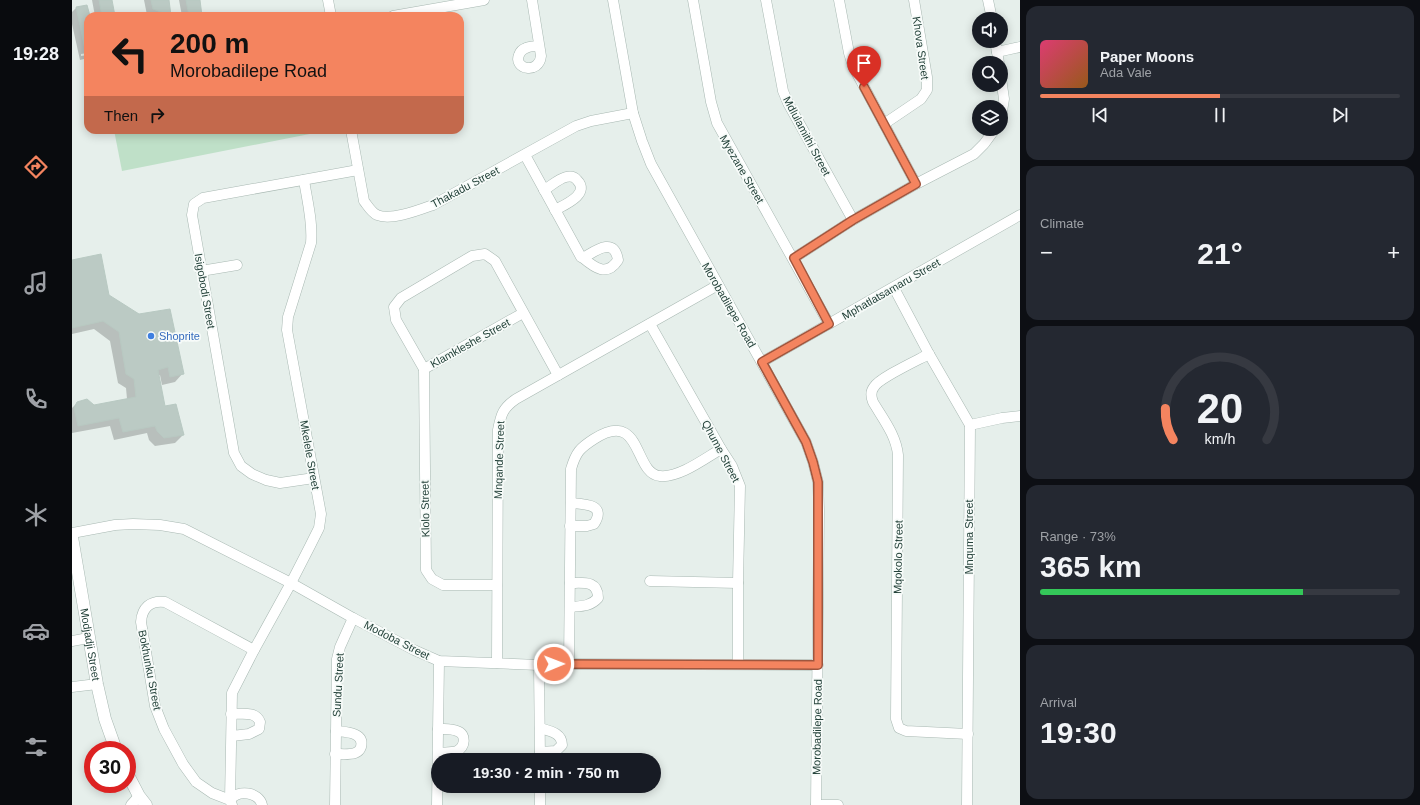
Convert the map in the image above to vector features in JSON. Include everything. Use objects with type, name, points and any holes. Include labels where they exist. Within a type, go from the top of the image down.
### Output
[{"type":"street","points":[[328,0],[330,12]]},
{"type":"street","points":[[422,12],[484,0]]},
{"type":"street","points":[[532,0],[539,46]]},
{"type":"street","name":"Morobadilepe Road","points":[[613,0],[633,112],[650,164],[806,442],[813,462],[818,482],[816,805]]},
{"type":"street","name":"Myezane Street","points":[[693,0],[711,102],[717,123],[794,258],[829,324]]},
{"type":"street","name":"Mdlulamithi Street","points":[[766,0],[783,91],[788,103],[853,220]]},
{"type":"street","points":[[839,0],[849,53],[853,66],[916,184]]},
{"type":"street","name":"Khova Street","points":[[884,124],[921,99],[926,90],[927,77],[914,0]]},
{"type":"street","points":[[988,0],[991,12]]},
{"type":"street","points":[[997,52],[1020,47]]},
{"type":"street","points":[[996,48],[998,56]]},
{"type":"street","name":"Thakadu Street","points":[[352,134],[364,201],[376,214],[386,217],[412,212],[433,205],[576,126],[591,121],[633,112]]},
{"type":"street","points":[[794,258],[853,220],[916,184],[974,154],[990,136]]},
{"type":"street","points":[[525,155],[583,258]]},
{"type":"street","name":"Isigobodi Street","points":[[314,478],[280,483],[266,480],[252,474],[241,466],[234,453],[192,215],[194,204],[203,198],[358,170]]},
{"type":"street","points":[[544,190],[564,177],[571,176],[576,178],[579,182],[581,188],[579,194],[574,200],[555,210]]},
{"type":"street","name":"Mkelele Street","points":[[231,802],[231,698],[234,688],[319,528],[321,514],[287,330],[288,317],[311,243],[312,235],[312,226],[304,180]]},
{"type":"street","name":"Mphatlatsamaru Street","points":[[762,362],[1020,215]]},
{"type":"street","name":"Klamkleshe Street","points":[[523,313],[424,369],[396,320],[394,307],[401,298],[472,256],[484,254],[494,262],[523,313],[558,375]]},
{"type":"street","points":[[201,271],[237,265]]},
{"type":"street","name":"Mnqande Street","points":[[497,663],[498,430],[501,416],[507,405],[516,398],[718,285]]},
{"type":"street","points":[[894,288],[929,354],[970,425],[1002,418],[1020,416]]},
{"type":"street","name":"Qhume Street","points":[[650,324],[732,466],[740,486],[738,664]]},
{"type":"street","name":"Mqokolo Street","points":[[929,354],[878,382],[871,392],[873,402],[893,435],[897,446],[898,455],[896,719],[899,728],[906,731],[968,734]]},
{"type":"street","name":"Klolo Street","points":[[424,369],[426,570],[432,580],[443,585],[497,585]]},
{"type":"street","name":"Mnquma Street","points":[[968,805],[970,425]]},
{"type":"street","points":[[569,664],[571,469],[574,456],[582,447],[603,433],[613,430],[624,432],[632,440],[649,470],[659,476],[674,476],[721,449]]},
{"type":"street","points":[[570,526],[587,526],[594,524],[598,518],[598,512],[594,506],[588,504],[571,503]]},
{"type":"street","name":"Modoba Street","points":[[72,533],[115,525],[133,524],[160,524],[184,529],[291,583],[414,650],[439,661],[539,665],[818,665]]},
{"type":"street","name":"Modjadji Street","points":[[72,537],[97,684],[105,719],[113,741]]},
{"type":"street","points":[[650,581],[738,583]]},
{"type":"street","points":[[570,583],[588,583],[594,586],[598,592],[598,598],[594,603],[570,607]]},
{"type":"street","name":"Bokhunku Street","points":[[231,802],[212,793],[196,782],[183,764],[164,729],[155,706],[141,616],[152,602],[164,602],[254,650]]},
{"type":"street","name":"Sundu Street","points":[[335,805],[337,659],[340,647],[353,618]]},
{"type":"street","points":[[72,641],[88,638]]},
{"type":"street","points":[[437,805],[439,661]]},
{"type":"street","points":[[539,665],[540,753]]},
{"type":"street","points":[[72,687],[97,684]]},
{"type":"street","points":[[232,714],[252,714],[258,717],[260,722],[259,730],[255,732],[232,736]]},
{"type":"street","points":[[540,728],[555,733],[562,740],[562,745],[556,750],[548,753]]},
{"type":"street","points":[[438,729],[458,731],[462,733],[464,740],[462,747],[458,750],[438,752]]},
{"type":"street","name":"Sundu Street","points":[[336,731],[356,734],[360,738],[361,744],[360,749],[356,753],[336,754]]},
{"type":"street","points":[[540,793],[540,805]]},
{"type":"street","points":[[231,802],[233,796],[239,794],[252,794],[259,798],[262,805]]},
{"type":"street","points":[[816,805],[838,805]]},
{"type":"green space","points":[[115,134],[310,134],[122,171]]},
{"type":"building","points":[[99,0],[112,0],[114,12],[101,12]]},
{"type":"building","points":[[151,0],[169,0],[170,12],[161,12],[153,9]]},
{"type":"building","points":[[186,0],[200,0],[202,12],[188,12]]},
{"type":"building","points":[[87,5],[89,12],[84,12],[84,45],[76,7]]},
{"type":"building","points":[[101,254],[109,295],[139,314],[170,309],[184,374],[170,377],[168,367],[158,370],[165,406],[176,404],[184,435],[164,438],[157,431],[155,426],[123,432],[119,418],[78,426],[74,408],[77,402],[87,399],[94,405],[136,397],[134,379],[126,374],[119,332],[103,321],[72,328],[72,260]]},
{"type":"place","name":"Shoprite","points":[[151,336]]},
{"type":"route","points":[[554,664],[818,665],[818,482],[806,442],[762,362],[829,324],[794,258],[853,220],[916,184],[864,87]]}]
